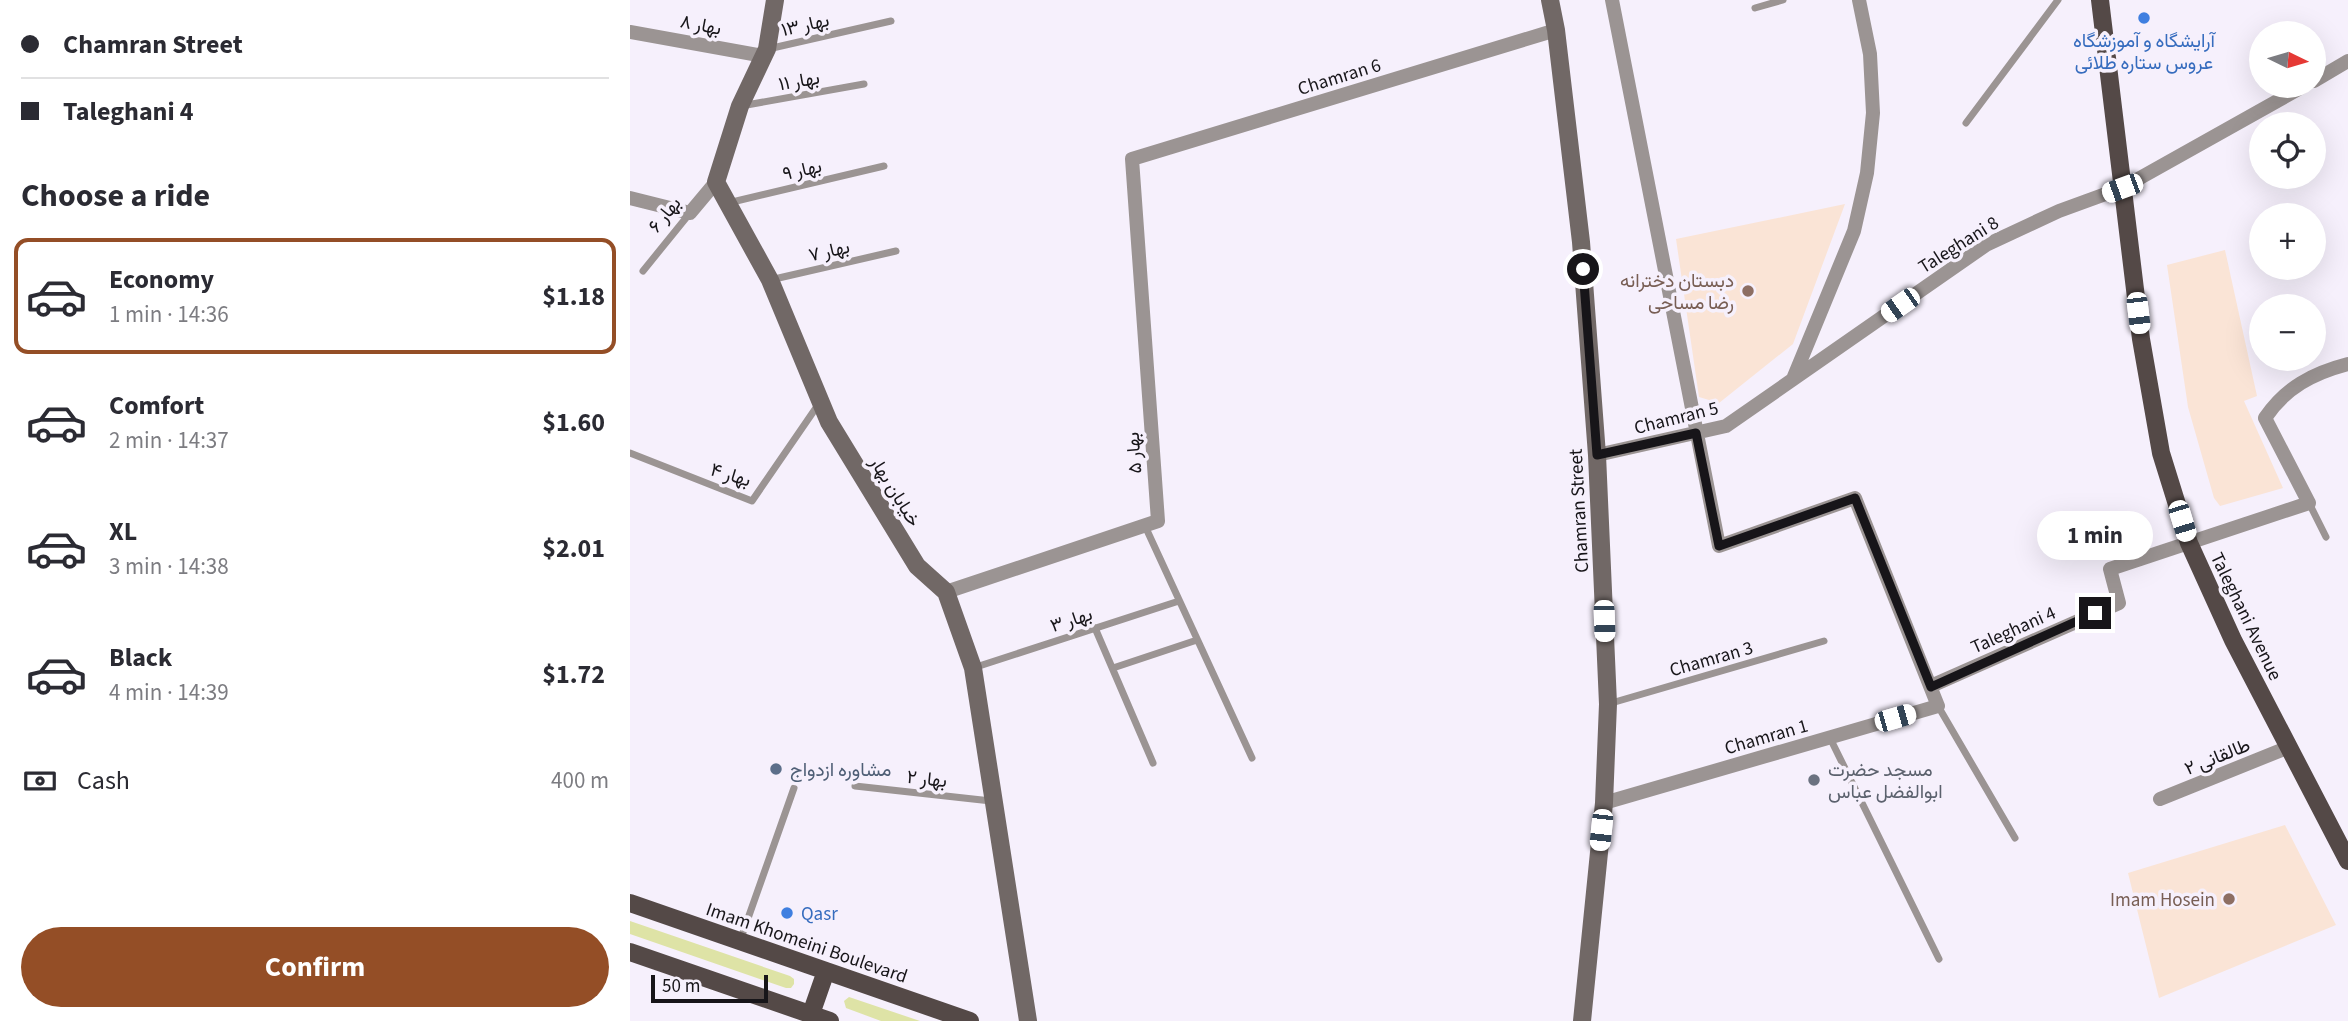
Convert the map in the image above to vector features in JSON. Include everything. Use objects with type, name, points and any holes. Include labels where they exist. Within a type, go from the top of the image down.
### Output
[{"type":"main road","name":"Taleghani Avenue","points":[[2100,0],[2141,339],[2161,453],[2189,544],[2233,640],[2348,861]]},
{"type":"main road","name":"Imam Khomeini Boulevard","points":[[630,903],[970,1021]]},
{"type":"main road","points":[[630,952],[830,1021]]},
{"type":"main road","points":[[811,1014],[826,971]]},
{"type":"street","points":[[716,182],[740,106],[766,52],[775,0]]},
{"type":"street","name":"Chamran Street","points":[[1550,0],[1556,30],[1581,242],[1597,455],[1608,704],[1604,803],[1582,1021]]},
{"type":"street","points":[[1612,0],[1719,546],[1855,498],[1938,706]]},
{"type":"street","points":[[1793,380],[1854,231],[1867,173],[1872,113],[1870,54],[1859,0]]},
{"type":"street","name":"Chamran 6","points":[[1132,159],[1556,30]]},
{"type":"street","name":"بهار ۸","points":[[630,32],[766,52]]},
{"type":"street","points":[[2326,74],[2348,61]]},
{"type":"street","name":"Taleghani 8","points":[[1793,380],[1986,245],[2059,211],[2122,188],[2283,98]]},
{"type":"street","name":"بهار ۵","points":[[1132,159],[1157,521],[1145,526]]},
{"type":"street","name":"خیابان بهار","points":[[716,182],[769,280],[829,422],[917,566],[946,592],[973,668],[1028,1021]]},
{"type":"street","name":"بهار ۶","points":[[690,213],[716,182]]},
{"type":"street","points":[[630,198],[690,213]]},
{"type":"street","points":[[2189,544],[2309,503],[2265,418],[2274,404],[2300,382],[2324,370],[2348,364]]},
{"type":"street","name":"Chamran 5","points":[[1597,455],[1726,426],[1793,380]]},
{"type":"street","points":[[946,592],[1145,526]]},
{"type":"street","name":"Taleghani 4","points":[[1931,687],[2119,603],[2110,569],[2189,544]]},
{"type":"street","name":"Chamran 1","points":[[1604,803],[1938,706]]},
{"type":"street","name":"طالقانی ۲","points":[[2160,799],[2289,747]]},
{"type":"lane","points":[[1755,8],[1783,0]]},
{"type":"lane","points":[[1966,124],[2058,0]]},
{"type":"lane","name":"بهار ۱۳","points":[[766,52],[891,21]]},
{"type":"lane","name":"بهار ۱۱","points":[[740,106],[864,84]]},
{"type":"lane","name":"بهار ۹","points":[[727,203],[884,166]]},
{"type":"lane","name":"بهار ۶","points":[[643,271],[690,213]]},
{"type":"lane","name":"بهار ۷","points":[[769,280],[896,251]]},
{"type":"lane","name":"بهار ۴","points":[[630,453],[752,501],[820,401]]},
{"type":"lane","points":[[2309,503],[2326,537]]},
{"type":"lane","points":[[1145,526],[1252,758]]},
{"type":"lane","name":"بهار ۳","points":[[973,668],[1179,601]]},
{"type":"lane","points":[[1096,628],[1153,763]]},
{"type":"lane","points":[[1113,668],[1197,640]]},
{"type":"lane","name":"Chamran 3","points":[[1608,704],[1824,641]]},
{"type":"lane","points":[[1938,706],[2015,838]]},
{"type":"lane","points":[[1830,737],[1939,960]]},
{"type":"lane","name":"بهار ۲","points":[[855,786],[996,802]]},
{"type":"lane","points":[[740,942],[794,788]]},
{"type":"shaded area","name":"دبستان دخترانه رضا مساحی","points":[[1845,204],[1793,344],[1719,403],[1699,397],[1676,239]]},
{"type":"shaded area","points":[[2225,250],[2249,360],[2249,371],[2252,371],[2257,396],[2244,401],[2283,488],[2220,506],[2214,498],[2188,407],[2167,265]]},
{"type":"shaded area","name":"Imam Hosein","points":[[2285,825],[2336,925],[2159,998],[2128,873]]},
{"type":"green space","points":[[630,921],[790,976],[794,979],[794,984],[791,988],[786,988],[630,934]]},
{"type":"green space","points":[[849,997],[920,1021],[881,1021],[846,1008],[844,1001]]},
{"type":"place","name":"آرایشگاه و آموزشگاه عروس ستاره طلائی","points":[[2144,18]]},
{"type":"place","name":"دبستان دخترانه رضا مساحی","points":[[1748,291]]},
{"type":"place","name":"مشاوره ازدواج","points":[[776,769]]},
{"type":"place","name":"مسجد حضرت ابوالفضل عباس","points":[[1814,780]]},
{"type":"place","name":"Imam Hosein","points":[[2229,899]]},
{"type":"place","name":"Qasr","points":[[787,913]]},
{"type":"route","points":[[1583,269],[1597,455],[1696,433],[1719,546],[1855,498],[1931,687],[2095,613]]}]
